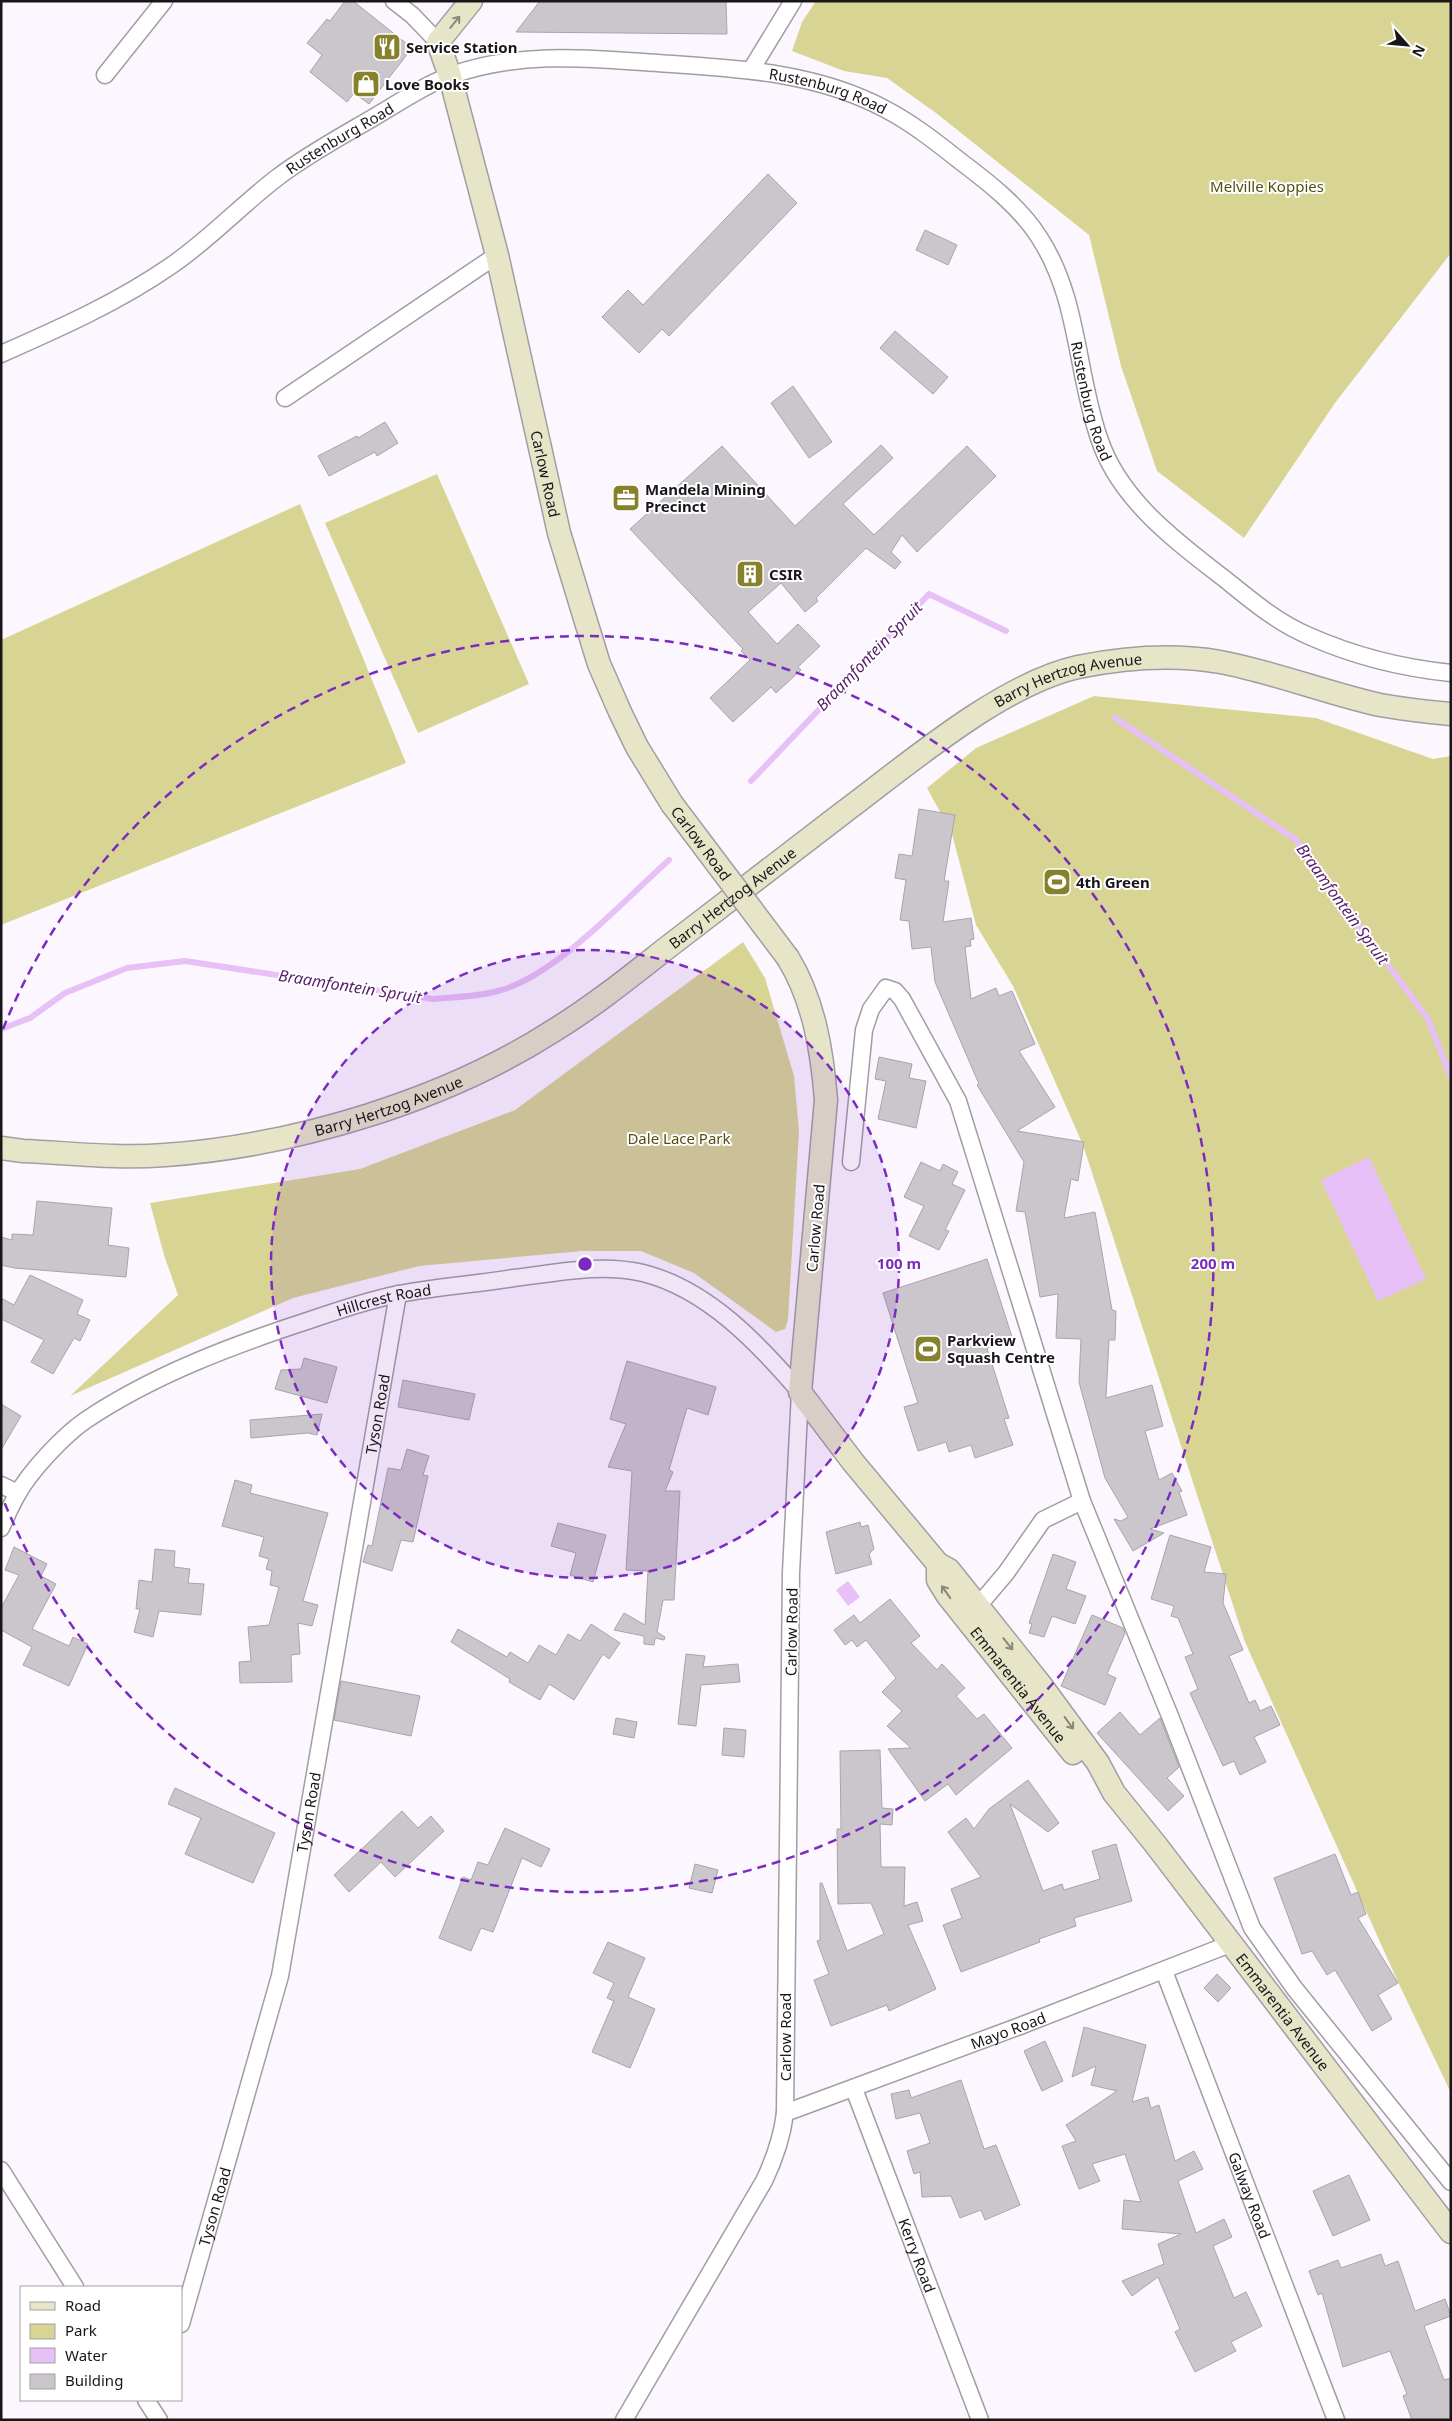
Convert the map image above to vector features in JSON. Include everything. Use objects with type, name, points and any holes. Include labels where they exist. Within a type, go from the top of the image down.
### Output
[{"type":"street","points":[[105,75],[164,1]]},
{"type":"street","points":[[394,1],[412,15],[438,42],[471,1]]},
{"type":"street","points":[[751,70],[793,1]]},
{"type":"street","name":"Carlow Road","points":[[438,42],[450,76],[498,255],[557,525],[599,664],[637,747],[672,804],[788,958],[802,984],[814,1021],[826,1100],[800,1392],[791,1573],[785,2113],[780,2143],[764,2181],[624,2420]]},
{"type":"street","name":"Rustenburg Road","points":[[1,354],[93,313],[144,284],[176,262],[280,175],[406,98],[450,76],[489,65],[537,58],[596,59],[751,70],[813,82],[882,107],[918,128],[977,174],[1032,228],[1056,267],[1065,292],[1101,445],[1110,464],[1130,493],[1178,542],[1262,608],[1304,634],[1359,655],[1419,670],[1451,674]]},
{"type":"street","points":[[285,398],[498,255]]},
{"type":"street","name":"Barry Hertzog Avenue","points":[[1,1148],[22,1151],[162,1156],[256,1144],[357,1120],[416,1099],[493,1065],[549,1034],[591,1007],[783,858],[939,741],[1002,700],[1032,684],[1075,668],[1137,659],[1180,658],[1218,662],[1271,674],[1380,704],[1451,714]]},
{"type":"street","points":[[851,1162],[864,1030],[871,1009],[886,988],[895,991],[902,999],[958,1101],[1082,1501],[1170,1716],[1252,1928],[1295,1989],[1451,2182]]},
{"type":"street","name":"Hillcrest Road","points":[[1,1528],[18,1493],[50,1453],[70,1433],[115,1403],[168,1375],[251,1339],[346,1308],[398,1294],[597,1268],[641,1273],[677,1286],[736,1325],[774,1361],[800,1392]]},
{"type":"street","name":"Tyson Road","points":[[182,2320],[280,1976],[398,1294]]},
{"type":"street","name":"Emmarentia Avenue","points":[[800,1392],[853,1462],[938,1564],[949,1570],[971,1611],[1040,1684],[1098,1763],[1114,1794],[1156,1845],[1451,2232]]},
{"type":"street","points":[[1,1485],[18,1493]]},
{"type":"street","points":[[971,1611],[1006,1573],[1043,1520],[1082,1501]]},
{"type":"street","name":"Mayo Road","points":[[785,2113],[854,2089],[1230,1944]]},
{"type":"street","name":"Galway Road","points":[[1164,1971],[1336,2420]]},
{"type":"street","name":"Kerry Road","points":[[854,2089],[980,2420]]},
{"type":"street","points":[[1,2170],[74,2286]]},
{"type":"green space","name":"Melville Koppies","points":[[816,1],[1451,1],[1451,253],[1335,403],[1244,538],[1157,471],[1121,366],[1089,235],[936,113],[887,78],[844,71],[792,51],[802,22]]},
{"type":"green space","points":[[437,474],[529,684],[418,733],[325,523]]},
{"type":"green space","points":[[300,504],[406,763],[1,925],[1,640]]},
{"type":"green space","points":[[1094,696],[1316,718],[1433,759],[1451,756],[1451,2093],[1398,1982],[1245,1642],[1083,1145],[1013,986],[976,925],[952,834],[927,788],[976,748]]},
{"type":"green space","name":"Dale Lace Park","points":[[743,942],[765,978],[794,1076],[799,1131],[788,1320],[785,1329],[776,1332],[694,1273],[641,1251],[582,1251],[419,1266],[293,1298],[70,1396],[178,1295],[164,1255],[150,1203],[360,1169],[515,1110]]},
{"type":"water","points":[[1369,1157],[1426,1279],[1378,1301],[1321,1180]]},
{"type":"water","points":[[848,1581],[860,1597],[848,1606],[836,1590]]},
{"type":"building","points":[[345,1],[353,1],[412,48],[369,104],[354,93],[347,102],[310,72],[322,55],[307,43],[327,19],[330,21]]},
{"type":"building","points":[[540,1],[726,1],[727,34],[516,32]]},
{"type":"building","points":[[768,174],[797,203],[669,336],[662,329],[639,353],[602,317],[628,290],[643,305]]},
{"type":"building","points":[[925,230],[957,245],[948,265],[916,250]]},
{"type":"building","points":[[895,331],[948,377],[933,394],[880,348]]},
{"type":"building","points":[[793,386],[832,442],[809,458],[771,403]]},
{"type":"building","points":[[385,422],[398,443],[377,456],[375,452],[329,476],[318,456],[357,436],[358,438]]},
{"type":"building","points":[[881,445],[893,458],[843,504],[874,535],[967,446],[996,476],[917,552],[902,535],[891,552],[901,562],[895,569],[866,548],[816,598],[818,601],[805,612],[781,583],[748,612],[777,644],[798,624],[820,646],[798,667],[801,670],[776,693],[771,687],[733,722],[710,698],[750,660],[741,651],[743,649],[630,529],[722,446],[795,526]]},
{"type":"building","points":[[919,809],[955,815],[944,881],[949,881],[943,922],[971,918],[974,939],[970,940],[971,946],[965,947],[971,999],[996,988],[999,996],[1012,991],[1035,1044],[1019,1051],[1055,1107],[1017,1131],[1084,1142],[1078,1181],[1071,1179],[1064,1218],[1095,1212],[1112,1310],[1116,1311],[1115,1340],[1109,1340],[1106,1398],[1152,1385],[1163,1426],[1145,1431],[1159,1480],[1172,1473],[1182,1491],[1179,1492],[1187,1515],[1150,1529],[1164,1533],[1133,1551],[1114,1519],[1121,1521],[1128,1517],[1105,1478],[1079,1382],[1081,1339],[1056,1338],[1058,1294],[1040,1297],[1025,1212],[1016,1211],[1024,1162],[977,1085],[979,1084],[935,982],[931,947],[912,949],[909,921],[900,920],[906,880],[895,878],[899,854],[912,856]]},
{"type":"building","points":[[879,1057],[912,1064],[909,1078],[926,1081],[916,1128],[878,1119],[886,1081],[875,1079]]},
{"type":"building","points":[[921,1162],[940,1171],[943,1164],[958,1172],[952,1184],[965,1190],[945,1230],[949,1231],[939,1250],[909,1236],[924,1206],[904,1197]]},
{"type":"building","points":[[37,1201],[112,1208],[108,1245],[129,1248],[126,1277],[14,1268],[1,1265],[1,1237],[12,1240],[12,1234],[33,1235]]},
{"type":"building","points":[[987,1259],[1013,1340],[987,1348],[1009,1418],[1004,1419],[1013,1445],[975,1458],[971,1445],[949,1452],[946,1442],[918,1451],[904,1407],[918,1403],[883,1293]]},
{"type":"building","points":[[30,1275],[83,1300],[77,1314],[90,1320],[80,1341],[74,1338],[53,1374],[31,1362],[44,1340],[1,1319],[1,1298],[14,1305]]},
{"type":"building","points":[[304,1358],[337,1367],[327,1403],[275,1389],[281,1370],[301,1369]]},
{"type":"building","points":[[627,1361],[716,1387],[708,1415],[687,1408],[669,1470],[673,1472],[665,1491],[680,1491],[674,1600],[663,1600],[657,1632],[665,1637],[664,1640],[655,1638],[654,1645],[644,1644],[644,1636],[614,1630],[624,1613],[645,1625],[648,1571],[626,1570],[632,1471],[608,1467],[626,1424],[610,1419]]},
{"type":"building","points":[[403,1380],[475,1394],[469,1420],[398,1407]]},
{"type":"building","points":[[1,1404],[21,1416],[1,1450]]},
{"type":"building","points":[[322,1414],[317,1435],[308,1433],[251,1438],[250,1420]]},
{"type":"building","points":[[407,1449],[429,1456],[423,1475],[428,1476],[413,1542],[401,1540],[392,1571],[363,1562],[368,1545],[372,1546],[388,1468],[401,1470]]},
{"type":"building","points":[[235,1480],[252,1485],[250,1493],[328,1513],[303,1601],[318,1605],[312,1626],[298,1623],[300,1654],[291,1655],[292,1682],[240,1683],[239,1662],[251,1661],[248,1627],[269,1625],[279,1587],[270,1585],[272,1571],[266,1569],[269,1559],[259,1556],[264,1537],[222,1526]]},
{"type":"building","points":[[860,1522],[861,1527],[868,1525],[874,1549],[869,1554],[872,1564],[836,1574],[826,1532]]},
{"type":"building","points":[[558,1523],[606,1535],[593,1582],[570,1575],[576,1553],[551,1546]]},
{"type":"building","points":[[1170,1535],[1211,1547],[1204,1572],[1226,1574],[1223,1603],[1243,1650],[1229,1656],[1249,1703],[1255,1700],[1260,1711],[1271,1706],[1280,1725],[1254,1737],[1266,1762],[1240,1775],[1234,1761],[1223,1766],[1190,1693],[1198,1689],[1185,1657],[1193,1654],[1178,1618],[1171,1616],[1174,1606],[1151,1599]]},
{"type":"building","points":[[14,1547],[47,1564],[41,1576],[56,1584],[32,1629],[69,1646],[73,1637],[88,1644],[69,1686],[23,1665],[32,1647],[1,1630],[1,1608],[19,1575],[5,1570]]},
{"type":"building","points":[[155,1549],[175,1551],[174,1567],[190,1569],[188,1583],[204,1584],[201,1615],[159,1611],[153,1637],[134,1632],[140,1609],[136,1609],[139,1580],[152,1582]]},
{"type":"building","points":[[1053,1554],[1076,1562],[1066,1589],[1086,1596],[1075,1624],[1052,1616],[1044,1637],[1029,1633],[1032,1624],[1029,1623]]},
{"type":"building","points":[[890,1599],[920,1636],[911,1643],[937,1670],[942,1664],[965,1688],[956,1696],[977,1719],[984,1714],[1012,1748],[956,1795],[948,1784],[925,1801],[888,1749],[911,1748],[887,1726],[902,1711],[882,1692],[896,1678],[866,1640],[857,1647],[852,1640],[845,1645],[834,1630],[854,1615],[860,1623]]},
{"type":"building","points":[[1092,1615],[1123,1628],[1125,1633],[1107,1674],[1116,1678],[1105,1705],[1061,1686]]},
{"type":"building","points":[[591,1624],[620,1643],[609,1659],[603,1654],[574,1700],[549,1684],[540,1700],[509,1682],[510,1679],[451,1642],[458,1629],[507,1657],[510,1652],[528,1663],[539,1645],[556,1655],[568,1634],[580,1641]]},
{"type":"building","points":[[686,1654],[705,1656],[703,1667],[738,1664],[740,1682],[701,1685],[696,1726],[678,1724]]},
{"type":"building","points":[[341,1681],[420,1696],[411,1736],[334,1720]]},
{"type":"building","points":[[1120,1712],[1140,1735],[1160,1718],[1179,1767],[1167,1778],[1184,1796],[1168,1811],[1097,1733]]},
{"type":"building","points":[[616,1718],[637,1722],[634,1738],[613,1734]]},
{"type":"building","points":[[724,1728],[746,1730],[744,1757],[722,1755]]},
{"type":"building","points":[[880,1750],[882,1808],[893,1809],[892,1825],[880,1824],[881,1867],[905,1867],[904,1906],[917,1902],[923,1921],[908,1925],[936,1989],[889,2011],[887,2005],[831,2026],[814,1980],[829,1974],[817,1941],[820,1940],[820,1883],[822,1883],[847,1951],[884,1934],[871,1903],[838,1904],[837,1829],[841,1829],[840,1751]]},
{"type":"building","points":[[1028,1780],[1059,1823],[1048,1832],[1010,1804],[1043,1891],[1062,1884],[1064,1890],[1100,1879],[1092,1851],[1116,1844],[1132,1901],[1074,1918],[1076,1926],[1039,1939],[1040,1942],[961,1972],[943,1925],[962,1918],[951,1889],[981,1877],[948,1832],[966,1818],[974,1829],[989,1809]]},
{"type":"building","points":[[175,1788],[275,1833],[253,1883],[185,1854],[201,1818],[168,1804]]},
{"type":"building","points":[[402,1811],[418,1828],[431,1816],[444,1831],[395,1877],[381,1862],[349,1892],[334,1875]]},
{"type":"building","points":[[505,1828],[550,1849],[541,1867],[522,1858],[493,1932],[481,1928],[471,1951],[439,1938],[463,1877],[471,1880],[478,1862],[488,1865]]},
{"type":"building","points":[[1335,1854],[1351,1895],[1358,1892],[1366,1914],[1358,1918],[1398,1983],[1378,1995],[1392,2019],[1372,2031],[1335,1970],[1327,1975],[1312,1951],[1302,1954],[1274,1878]]},
{"type":"building","points":[[695,1864],[718,1870],[712,1893],[689,1888]]},
{"type":"building","points":[[608,1942],[645,1958],[628,1997],[655,2009],[630,2068],[592,2052],[614,2001],[607,1998],[614,1983],[593,1973]]},
{"type":"building","points":[[1217,1974],[1231,1988],[1218,2002],[1204,1988]]},
{"type":"building","points":[[1084,2027],[1146,2045],[1132,2102],[1148,2097],[1151,2108],[1159,2105],[1175,2161],[1194,2151],[1203,2169],[1178,2181],[1196,2233],[1224,2219],[1232,2237],[1213,2246],[1234,2298],[1246,2292],[1262,2326],[1231,2342],[1236,2351],[1195,2372],[1175,2332],[1180,2329],[1158,2277],[1132,2296],[1122,2281],[1164,2264],[1158,2244],[1181,2234],[1122,2229],[1124,2200],[1141,2202],[1125,2154],[1092,2164],[1100,2181],[1079,2189],[1062,2146],[1076,2141],[1066,2125],[1117,2091],[1091,2085],[1096,2066],[1072,2077]]},
{"type":"building","points":[[1045,2041],[1063,2081],[1042,2091],[1024,2051]]},
{"type":"building","points":[[961,2080],[984,2149],[996,2145],[1020,2205],[985,2220],[981,2210],[960,2218],[951,2196],[922,2197],[920,2172],[914,2174],[907,2151],[930,2143],[920,2113],[896,2119],[891,2094],[909,2090],[911,2098]]},
{"type":"building","points":[[1349,2175],[1370,2220],[1333,2236],[1313,2191]]},
{"type":"building","points":[[1381,2254],[1385,2266],[1398,2261],[1415,2311],[1445,2299],[1451,2316],[1424,2326],[1444,2380],[1451,2378],[1451,2420],[1412,2420],[1403,2396],[1407,2394],[1390,2351],[1343,2367],[1322,2293],[1318,2295],[1309,2271],[1338,2260],[1341,2268]]},
{"type":"waterway","name":"Braamfontein Spruit","points":[[751,781],[929,594],[1006,631]]},
{"type":"waterway","name":"Braamfontein Spruit","points":[[1115,718],[1295,839],[1428,1019],[1451,1078]]},
{"type":"waterway","name":"Braamfontein Spruit","points":[[1,1029],[30,1018],[65,993],[127,968],[185,961],[433,999],[474,996],[498,991],[520,983],[543,970],[565,954],[610,916],[669,860]]},
{"type":"place","name":"Service Station","points":[[387,47]]},
{"type":"place","name":"Love Books","points":[[366,84]]},
{"type":"place","name":"Mandela Mining Precinct","points":[[626,498]]},
{"type":"place","name":"CSIR","points":[[750,574]]},
{"type":"place","name":"4th Green","points":[[1057,882]]},
{"type":"place","name":"Parkview Squash Centre","points":[[928,1349]]}]
